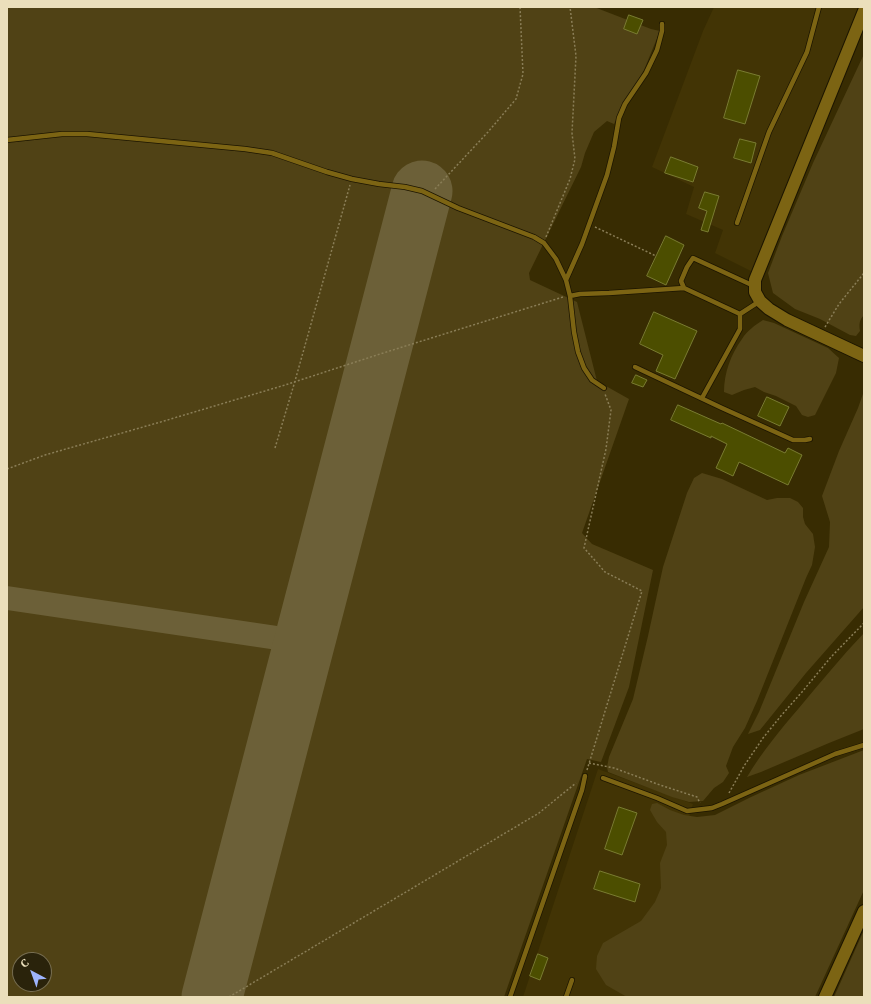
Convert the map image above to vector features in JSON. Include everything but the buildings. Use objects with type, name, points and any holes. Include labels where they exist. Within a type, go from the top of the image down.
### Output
[{"type":"street","points":[[864,11],[755,280],[755,292],[760,301],[769,310],[864,356]]},
{"type":"street","points":[[825,997],[864,911]]},
{"type":"lane","points":[[737,223],[769,132],[807,52],[819,7]]},
{"type":"lane","points":[[566,280],[582,244],[607,175],[614,147],[618,118],[646,73],[657,50],[662,31],[662,24]]},
{"type":"lane","points":[[7,140],[62,134],[87,134],[245,149],[272,153],[352,179],[422,191],[458,208],[534,236],[544,243],[556,259],[566,280],[570,296],[578,352],[584,368],[592,380],[604,388]]},
{"type":"lane","points":[[684,288],[681,281],[693,258],[755,286]]},
{"type":"lane","points":[[570,296],[580,294],[684,288],[740,314]]},
{"type":"lane","points":[[740,314],[760,301]]},
{"type":"lane","points":[[702,398],[740,329],[740,314]]},
{"type":"lane","points":[[635,367],[793,440],[805,440],[810,438]]},
{"type":"lane","points":[[603,778],[687,811],[712,808],[835,754],[864,745]]},
{"type":"lane","points":[[510,997],[582,790],[585,776]]},
{"type":"lane","points":[[566,997],[572,980]]},
{"type":"path","points":[[430,195],[516,99],[523,74],[520,7]]},
{"type":"path","points":[[544,243],[570,179],[575,159],[572,133],[576,56],[570,7]]},
{"type":"path","points":[[275,448],[352,179]]},
{"type":"path","points":[[589,224],[656,256]]},
{"type":"path","points":[[820,335],[839,304],[864,273]]},
{"type":"path","points":[[7,469],[45,455],[295,381],[536,304],[570,296]]},
{"type":"path","points":[[229,997],[539,813],[585,776],[642,591],[605,572],[584,548],[606,449],[611,410],[604,388]]},
{"type":"path","points":[[722,804],[763,738],[831,658],[864,623]]},
{"type":"path","points":[[589,763],[614,768],[698,797],[702,809]]},
{"type":"shaded area","points":[[7,7],[594,7],[660,31],[644,70],[614,124],[607,121],[594,132],[581,167],[529,273],[530,280],[577,302],[597,381],[629,399],[582,533],[592,544],[653,570],[629,687],[601,762],[587,759],[504,997],[7,997]]},
{"type":"shaded area","points":[[714,7],[860,7],[753,272],[715,253],[723,230],[686,214],[694,187],[652,167],[703,31]]},
{"type":"shaded area","points":[[864,54],[864,315],[860,323],[860,331],[856,336],[850,335],[820,319],[795,309],[773,293],[768,273],[813,163]]},
{"type":"shaded area","points":[[763,320],[774,323],[828,348],[839,358],[836,373],[815,415],[808,417],[802,415],[796,406],[755,387],[732,395],[724,392],[724,385],[729,364],[738,345],[746,333]]},
{"type":"shaded area","points":[[864,391],[864,607],[806,673],[760,730],[748,734],[759,712],[804,602],[829,547],[830,522],[822,496]]},
{"type":"shaded area","points":[[702,473],[722,479],[767,500],[790,498],[798,502],[803,508],[805,524],[813,534],[815,547],[812,565],[757,701],[745,728],[733,747],[726,766],[729,773],[723,782],[714,788],[703,801],[689,802],[672,797],[608,772],[607,767],[609,757],[633,699],[663,567],[687,493],[694,478]]},
{"type":"shaded area","points":[[864,633],[864,729],[747,777],[778,733]]},
{"type":"shaded area","points":[[864,750],[864,890],[815,997],[627,997],[606,985],[596,969],[597,956],[603,943],[641,921],[655,902],[661,888],[660,863],[667,845],[666,832],[657,822],[650,810],[652,804],[657,803],[684,815],[697,817],[715,815],[799,775]]},
{"type":"shaded area","points":[[598,769],[693,804],[634,997],[523,997]]},
{"type":"shaded area","points":[[864,930],[864,997],[834,997]]},
{"type":"taxiway","points":[[7,598],[284,639],[302,653]]},
{"type":"runway","points":[[212,997],[422,191]]}]
